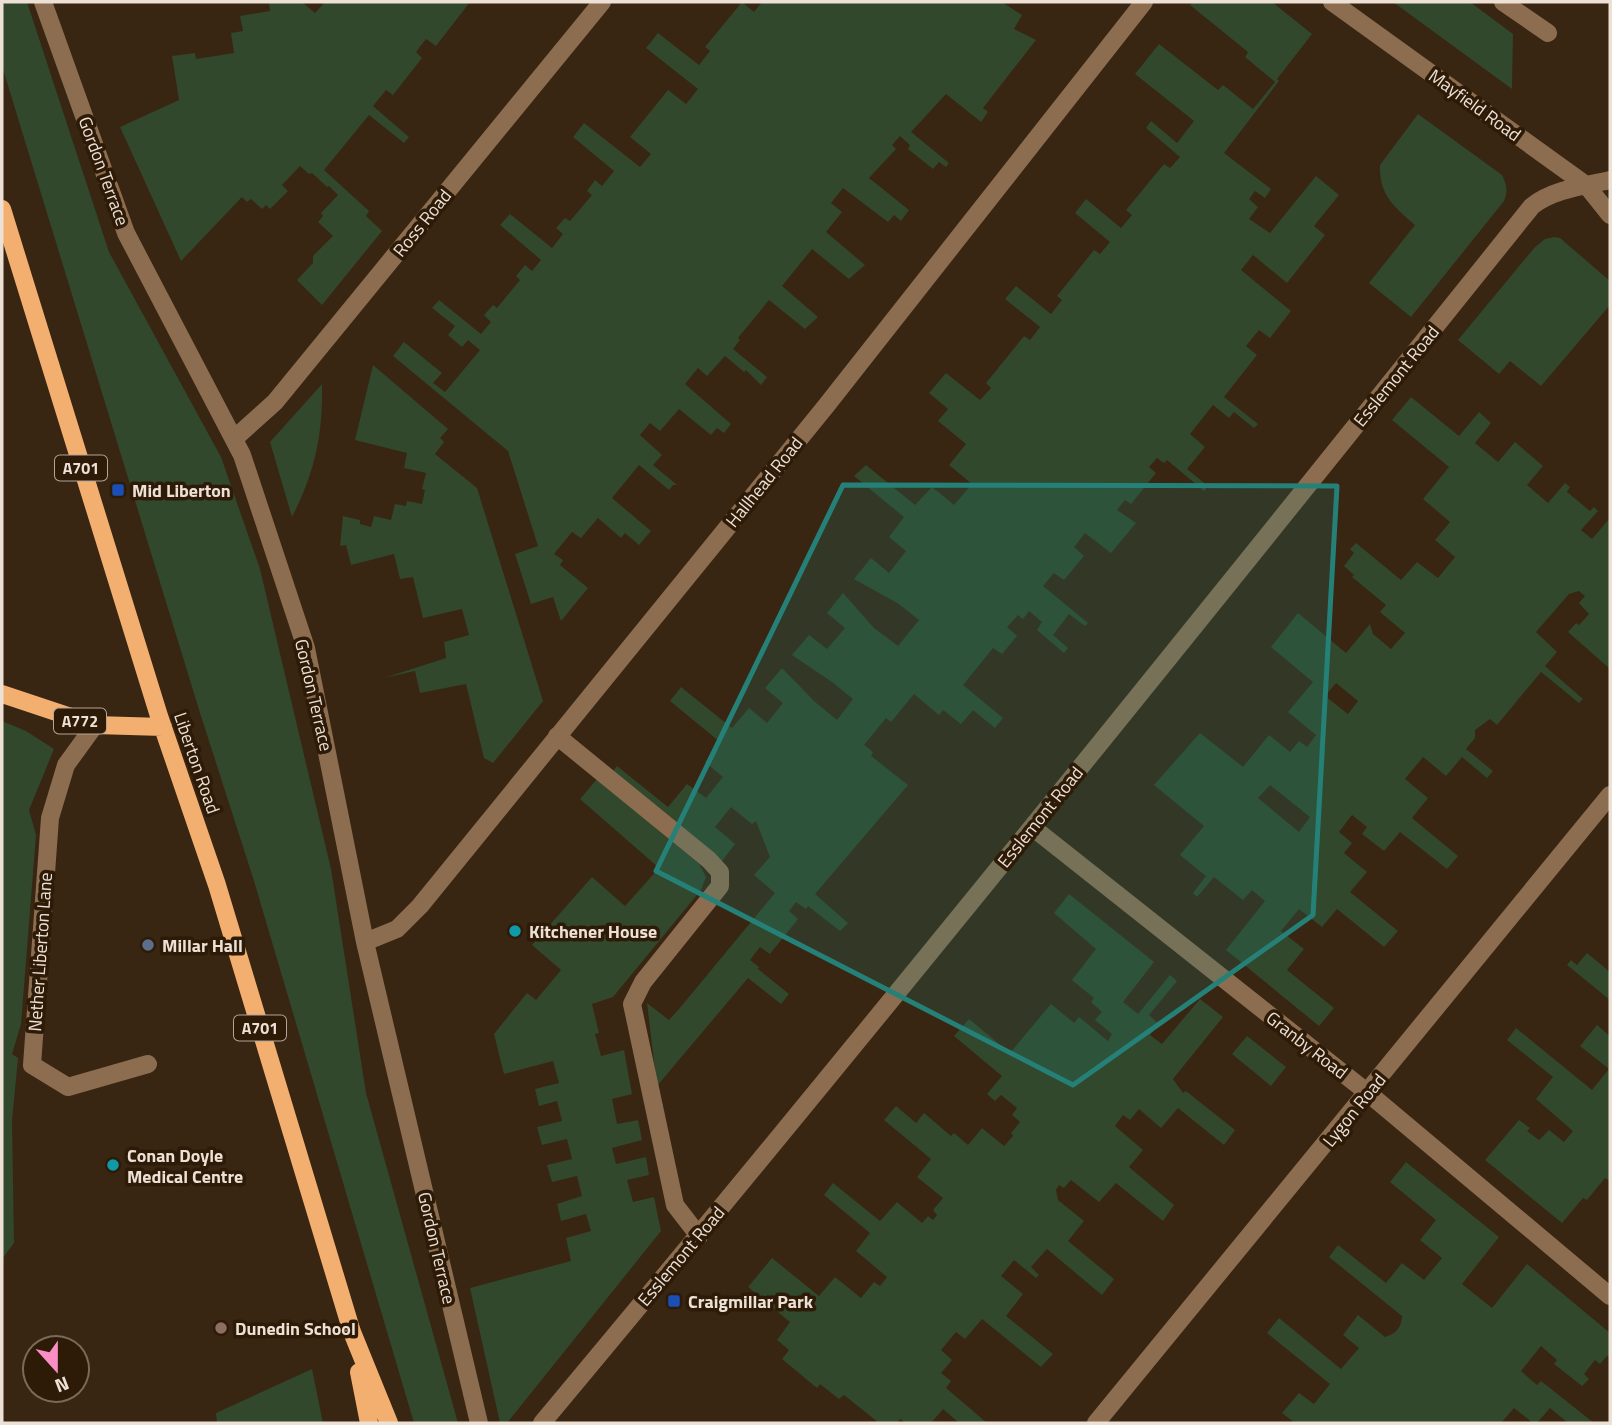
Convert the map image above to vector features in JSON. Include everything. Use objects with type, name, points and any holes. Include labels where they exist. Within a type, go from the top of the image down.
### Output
[{"type":"main road","name":"Liberton Road","points":[[2,209],[163,727],[217,885],[352,1332],[389,1423]]},
{"type":"main road","name":"A772","points":[[2,694],[95,726],[163,727]]},
{"type":"main road","name":"Liberton Road","points":[[352,1332],[369,1423]]},
{"type":"street","name":"Ross Road","points":[[235,438],[275,402],[602,2]]},
{"type":"street","name":"Hallhead Road","points":[[365,942],[397,929],[409,919],[826,406],[1144,2]]},
{"type":"street","name":"Mayfield Road","points":[[1332,2],[1586,185],[1610,215]]},
{"type":"street","points":[[1503,2],[1548,33]]},
{"type":"street","name":"Gordon Terrace","points":[[45,3],[126,233],[161,304],[235,438],[309,660],[365,942],[479,1423]]},
{"type":"street","name":"Esslemont Road","points":[[542,1423],[699,1236],[1032,827],[1562,169]]},
{"type":"street","name":"Esslemont Road","points":[[1532,206],[1543,198],[1610,180]]},
{"type":"street","name":"Nether Liberton Lane","points":[[95,726],[66,765],[50,818],[32,1065],[68,1087],[148,1064]]},
{"type":"street","points":[[557,736],[709,860],[720,873],[720,886],[643,982],[632,1004],[675,1205],[699,1236]]},
{"type":"street","name":"Lygon Road","points":[[1096,1423],[1610,794]]},
{"type":"street","name":"Granby Road","points":[[1032,827],[1368,1093],[1610,1296]]},
{"type":"highlighted area","points":[[843,485],[1337,486],[1313,915],[1073,1085],[656,871]]},
{"type":"green space","points":[[2,2],[27,2],[109,252],[221,457],[260,569],[331,869],[366,1093],[458,1423],[414,1423],[254,881],[2,66]]},
{"type":"green space","points":[[269,2],[302,2],[315,13],[325,2],[470,2],[436,46],[426,39],[416,52],[422,58],[393,95],[386,90],[373,106],[409,137],[404,143],[369,115],[324,170],[369,211],[366,216],[382,231],[322,305],[297,280],[313,263],[313,256],[333,236],[318,222],[323,216],[321,213],[338,195],[329,186],[300,166],[282,185],[288,191],[270,209],[266,205],[262,209],[251,199],[247,202],[242,197],[181,261],[120,127],[179,100],[172,56],[195,53],[196,59],[234,53],[231,33],[243,31],[240,16],[270,11]]},
{"type":"green space","points":[[742,2],[754,12],[762,2],[1002,2],[1022,15],[1014,29],[1036,40],[983,108],[988,112],[981,122],[946,94],[911,132],[949,163],[946,167],[939,162],[933,169],[908,149],[910,145],[900,136],[892,145],[896,149],[869,178],[909,210],[901,221],[894,215],[888,222],[843,188],[831,203],[842,212],[826,232],[865,265],[849,279],[812,249],[782,286],[818,317],[805,329],[769,300],[738,338],[740,340],[733,349],[767,377],[761,385],[746,370],[744,372],[725,356],[707,376],[698,368],[685,384],[731,424],[724,433],[717,428],[711,435],[679,409],[660,431],[650,423],[640,435],[662,455],[653,465],[677,485],[673,485],[669,490],[639,465],[612,498],[651,531],[639,545],[625,533],[621,538],[598,518],[581,538],[572,532],[554,554],[563,560],[560,565],[588,588],[561,621],[553,597],[531,604],[515,554],[538,546],[508,451],[393,356],[404,342],[442,373],[433,383],[445,392],[480,350],[468,340],[462,347],[448,335],[455,326],[432,308],[439,300],[481,334],[491,322],[484,315],[493,305],[497,308],[520,280],[516,276],[525,265],[532,271],[541,260],[500,225],[510,214],[552,248],[563,234],[556,228],[565,218],[570,221],[592,195],[587,191],[595,180],[602,186],[614,171],[573,137],[584,123],[640,167],[651,154],[630,137],[668,90],[686,104],[698,89],[646,48],[658,33],[699,65],[710,51],[705,47]]},
{"type":"green space","points":[[1193,2],[1272,2],[1312,34],[1224,153],[1271,189],[1265,198],[1255,191],[1249,199],[1258,207],[1249,219],[1270,233],[1316,176],[1339,195],[1314,226],[1325,235],[1287,283],[1253,255],[1241,270],[1291,311],[1270,338],[1259,330],[1246,346],[1257,355],[1224,397],[1258,424],[1254,428],[1234,412],[1229,418],[1213,405],[1190,434],[1205,447],[1187,469],[1208,486],[1204,491],[1167,460],[1164,463],[1157,458],[1149,467],[1156,473],[1131,504],[1125,500],[1117,510],[1136,523],[1111,553],[1085,533],[1074,547],[1084,556],[1064,580],[1054,573],[1043,586],[1088,623],[1085,626],[1069,614],[1053,635],[1068,648],[1064,653],[1037,630],[1042,622],[1029,611],[1023,619],[1018,615],[1007,627],[1017,636],[1002,654],[993,648],[963,685],[1003,718],[995,728],[973,710],[961,724],[943,710],[939,715],[914,694],[891,722],[886,718],[864,745],[873,752],[871,756],[908,785],[815,894],[848,923],[840,931],[808,906],[806,909],[796,902],[789,911],[798,919],[770,954],[760,947],[750,960],[789,994],[781,1004],[748,978],[657,1086],[647,1003],[669,1020],[679,1009],[775,893],[754,875],[770,857],[756,821],[752,824],[731,807],[715,827],[735,844],[722,861],[613,771],[617,766],[668,807],[687,784],[706,798],[723,777],[705,762],[720,742],[670,701],[681,687],[732,728],[749,708],[767,723],[783,703],[765,688],[782,668],[837,720],[853,699],[792,655],[809,635],[827,649],[845,628],[827,613],[843,593],[874,628],[898,646],[919,620],[899,604],[854,579],[871,558],[889,573],[906,551],[889,537],[904,517],[854,476],[866,465],[915,505],[932,487],[954,505],[972,484],[949,465],[966,444],[938,421],[948,409],[929,393],[946,373],[980,400],[991,388],[986,383],[1024,336],[1030,340],[1040,327],[1005,299],[1016,286],[1051,314],[1062,300],[1057,296],[1094,250],[1100,254],[1110,242],[1075,213],[1086,199],[1121,228],[1132,215],[1126,210],[1164,164],[1170,168],[1180,157],[1146,128],[1151,121],[1177,143],[1194,121],[1135,74],[1159,44],[1218,90],[1223,85],[1253,109],[1275,82],[1245,57],[1248,52],[1190,5]]},
{"type":"green space","points":[[1393,2],[1470,2],[1513,34],[1512,89]]},
{"type":"green space","points":[[1418,114],[1502,175],[1506,191],[1504,201],[1411,317],[1369,283],[1415,225],[1389,200],[1382,185],[1380,165]]},
{"type":"green space","points":[[1560,238],[1610,281],[1610,305],[1541,386],[1510,361],[1499,374],[1458,340],[1535,247],[1545,239]]},
{"type":"green space","points":[[373,365],[448,429],[440,438],[444,442],[435,454],[477,488],[543,701],[493,763],[484,758],[466,684],[420,693],[415,671],[384,678],[446,658],[444,642],[469,635],[462,609],[423,618],[413,577],[400,579],[394,554],[351,565],[346,545],[340,546],[343,516],[360,520],[360,524],[371,527],[374,516],[391,520],[395,504],[406,506],[407,501],[422,504],[425,490],[422,489],[426,473],[404,468],[407,453],[355,440]]},
{"type":"green space","points":[[322,384],[321,420],[316,453],[307,484],[292,517],[270,442]]},
{"type":"green space","points":[[1411,397],[1459,436],[1479,412],[1491,423],[1475,443],[1498,462],[1515,442],[1543,466],[1527,485],[1548,503],[1565,483],[1570,487],[1567,492],[1590,511],[1594,507],[1598,511],[1581,530],[1592,539],[1610,518],[1610,669],[1568,632],[1589,614],[1579,603],[1585,596],[1579,591],[1569,594],[1536,632],[1557,652],[1545,666],[1583,699],[1579,703],[1541,672],[1497,725],[1490,719],[1475,730],[1475,738],[1466,749],[1493,771],[1487,778],[1462,757],[1446,776],[1423,757],[1405,779],[1428,798],[1412,818],[1458,856],[1447,869],[1400,832],[1384,851],[1362,834],[1367,827],[1352,815],[1339,832],[1352,843],[1344,853],[1367,872],[1350,892],[1398,931],[1384,947],[1337,909],[1322,927],[1299,909],[1281,931],[1304,949],[1287,970],[1334,1008],[1319,1026],[1226,950],[1265,901],[1252,890],[1243,900],[1214,877],[1197,897],[1193,893],[1206,876],[1180,855],[1204,826],[1154,785],[1200,733],[1243,767],[1269,735],[1290,752],[1299,741],[1307,747],[1316,735],[1288,712],[1313,682],[1271,647],[1298,613],[1346,653],[1370,624],[1373,634],[1391,649],[1405,633],[1380,612],[1386,605],[1352,577],[1354,575],[1344,566],[1354,553],[1350,549],[1356,543],[1401,580],[1417,562],[1438,578],[1455,557],[1435,540],[1450,522],[1423,499],[1449,467],[1392,420]],"holes":[[[1336,683],[1358,701],[1348,714],[1325,696]],[[1270,785],[1310,817],[1299,832],[1258,798]]]},
{"type":"green space","points":[[2,721],[26,731],[54,749],[29,810],[36,835],[21,1024],[12,1054],[18,1058],[12,1121],[14,1243],[2,1259]]},
{"type":"green space","points":[[597,779],[699,864],[706,877],[701,890],[613,997],[592,1004],[599,1033],[595,1034],[601,1056],[624,1050],[632,1094],[612,1099],[617,1124],[638,1120],[642,1140],[612,1148],[616,1164],[646,1157],[649,1175],[627,1180],[633,1202],[654,1197],[661,1231],[507,1423],[500,1423],[470,1288],[571,1261],[566,1238],[591,1231],[586,1214],[561,1221],[557,1204],[582,1196],[577,1176],[552,1182],[547,1165],[572,1159],[567,1139],[542,1145],[537,1127],[562,1121],[557,1101],[539,1106],[535,1089],[559,1083],[553,1061],[504,1074],[494,1034],[527,993],[536,1000],[561,970],[532,945],[592,877],[625,906],[659,868],[580,799]]},
{"type":"green space","points":[[1069,894],[1154,962],[1123,1002],[1138,1014],[1170,975],[1177,981],[1149,1015],[1159,1024],[1150,1035],[1162,1044],[1200,999],[1223,1017],[1173,1079],[1183,1093],[1186,1091],[1235,1130],[1224,1145],[1178,1108],[1161,1128],[1139,1109],[1130,1120],[1123,1115],[1115,1126],[1143,1150],[1129,1167],[1174,1205],[1163,1221],[1116,1183],[1099,1202],[1071,1180],[1064,1188],[1059,1185],[1056,1190],[1058,1200],[1084,1221],[1068,1241],[1114,1279],[1102,1295],[1047,1249],[1031,1267],[1039,1275],[1036,1278],[1014,1260],[1001,1276],[1023,1294],[1006,1316],[1053,1354],[1041,1367],[982,1319],[965,1339],[956,1332],[941,1350],[952,1360],[941,1373],[951,1381],[946,1388],[987,1423],[959,1423],[943,1409],[931,1423],[906,1423],[900,1419],[897,1423],[879,1423],[844,1395],[839,1399],[820,1384],[817,1388],[782,1359],[789,1350],[777,1340],[790,1322],[748,1287],[772,1258],[819,1296],[835,1277],[861,1298],[874,1282],[880,1286],[887,1277],[856,1251],[870,1233],[824,1195],[833,1183],[880,1221],[897,1202],[922,1223],[928,1216],[933,1220],[937,1215],[933,1210],[943,1198],[917,1177],[931,1159],[884,1120],[896,1106],[916,1123],[924,1113],[951,1136],[954,1133],[968,1145],[982,1128],[1004,1146],[1013,1136],[1011,1133],[1020,1122],[1012,1115],[1017,1108],[1001,1095],[995,1101],[987,1094],[1002,1076],[954,1036],[969,1019],[1010,1053],[1051,1004],[1074,1023],[1079,1017],[1108,1041],[1112,1034],[1095,1020],[1102,1012],[1091,1002],[1094,998],[1072,980],[1096,949],[1054,913]]},
{"type":"green space","points":[[1587,953],[1610,972],[1610,1000],[1567,965],[1571,960],[1577,965]]},
{"type":"green space","points":[[1597,1025],[1610,1036],[1610,1181],[1605,1178],[1587,1200],[1583,1198],[1562,1223],[1485,1160],[1519,1120],[1530,1128],[1527,1131],[1539,1140],[1549,1130],[1564,1142],[1573,1131],[1536,1099],[1553,1077],[1507,1040],[1516,1028],[1592,1090],[1609,1069],[1580,1046]]},
{"type":"green space","points":[[1247,1036],[1286,1067],[1271,1086],[1232,1054]]},
{"type":"green space","points":[[1406,1162],[1499,1237],[1462,1284],[1492,1308],[1527,1264],[1610,1333],[1610,1358],[1607,1356],[1600,1364],[1595,1360],[1584,1374],[1589,1379],[1582,1386],[1554,1364],[1557,1360],[1541,1346],[1521,1371],[1537,1385],[1541,1381],[1594,1423],[1568,1423],[1550,1408],[1537,1423],[1533,1423],[1514,1408],[1501,1423],[1295,1423],[1282,1413],[1299,1393],[1314,1404],[1330,1384],[1267,1333],[1279,1318],[1341,1369],[1359,1348],[1343,1335],[1358,1315],[1385,1337],[1398,1330],[1401,1324],[1402,1316],[1329,1257],[1338,1245],[1386,1283],[1402,1263],[1424,1280],[1442,1258],[1420,1240],[1436,1220],[1390,1182]]},
{"type":"green space","points":[[312,1369],[323,1423],[217,1423],[216,1413]]},
{"type":"place","name":"Mid Liberton","points":[[118,490]]},
{"type":"place","name":"Kitchener House","points":[[515,931]]},
{"type":"place","name":"Millar Hall","points":[[148,945]]},
{"type":"place","name":"Conan Doyle Medical Centre","points":[[113,1165]]},
{"type":"place","name":"Craigmillar Park","points":[[674,1301]]},
{"type":"place","name":"Dunedin School","points":[[221,1328]]}]
